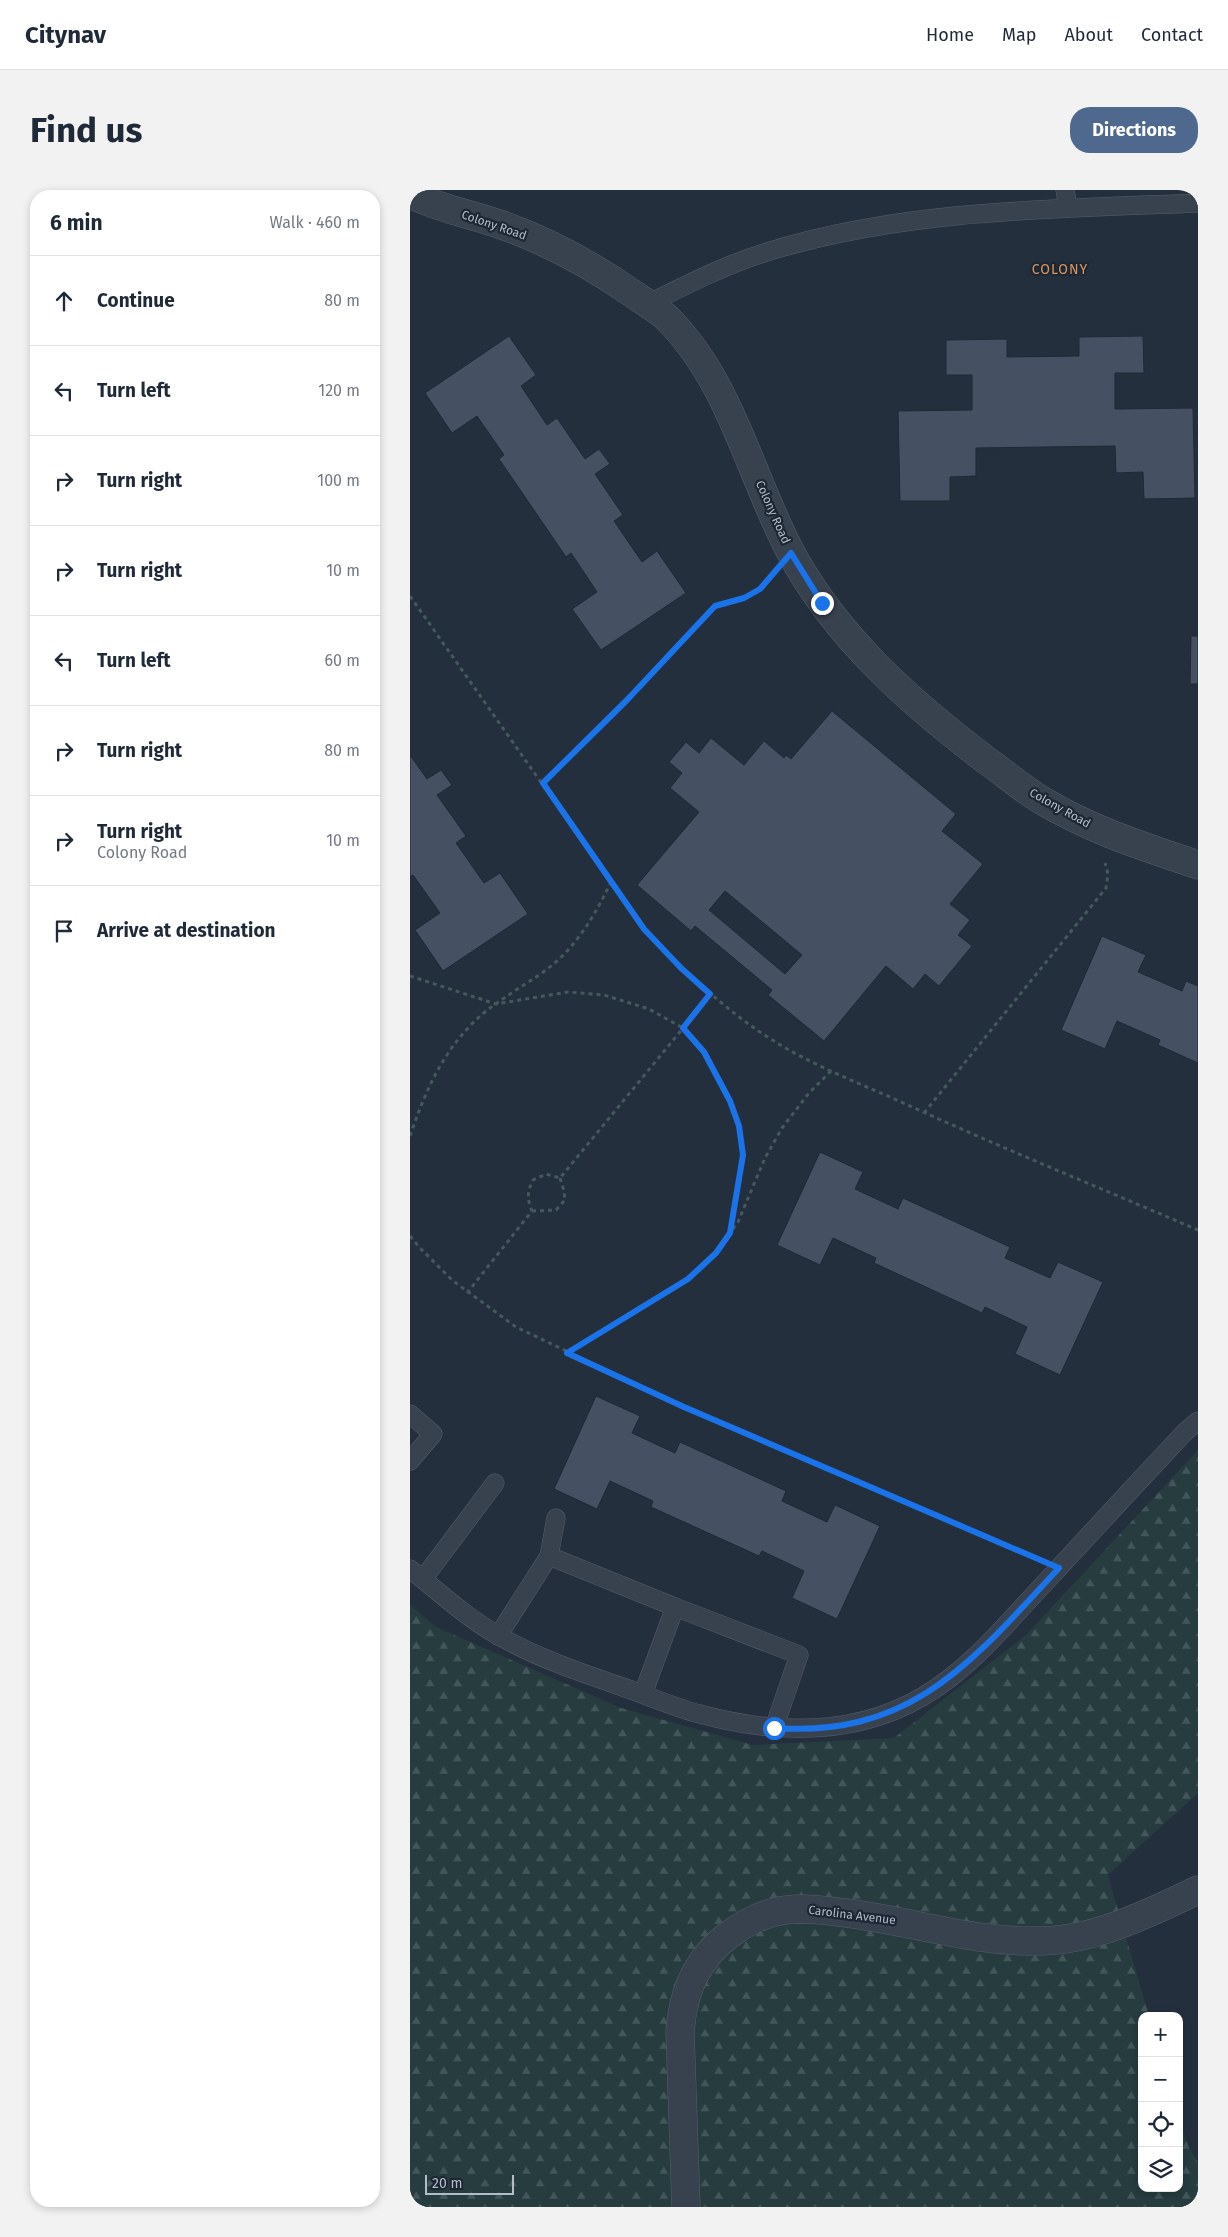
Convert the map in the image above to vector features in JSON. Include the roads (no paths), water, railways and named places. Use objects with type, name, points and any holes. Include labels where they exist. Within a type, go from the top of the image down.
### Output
[{"type":"street","name":"Colony Road","points":[[410,194],[431,205],[502,225],[557,248],[609,276],[664,316],[682,335],[709,370],[728,407],[766,499],[791,553],[822,603],[852,641],[886,675],[960,740],[1040,800],[1078,820],[1134,844],[1198,865]]},
{"type":"street","name":"Carolina Avenue","points":[[686,2207],[680,2031],[682,2007],[691,1979],[707,1954],[729,1934],[755,1918],[784,1910],[808,1908],[883,1917],[996,1940],[1042,1941],[1087,1934],[1138,1918],[1198,1890]]},
{"type":"lane","points":[[1064,190],[1068,208]]},
{"type":"lane","points":[[648,304],[718,270],[752,257],[848,232],[920,219],[1068,208],[1198,203]]},
{"type":"lane","points":[[410,1414],[433,1434],[410,1461]]},
{"type":"lane","points":[[495,1483],[417,1574],[463,1612],[498,1636],[546,1660],[699,1714],[774,1728],[800,1730],[843,1726],[884,1715],[922,1697],[948,1679],[990,1641],[1185,1432],[1198,1421]]},
{"type":"lane","points":[[498,1636],[549,1556],[556,1518]]},
{"type":"lane","points":[[549,1556],[799,1656],[774,1728]]},
{"type":"lane","points":[[643,1694],[675,1607]]},
{"type":"district","name":"COLONY","points":[[1060,269]]}]
